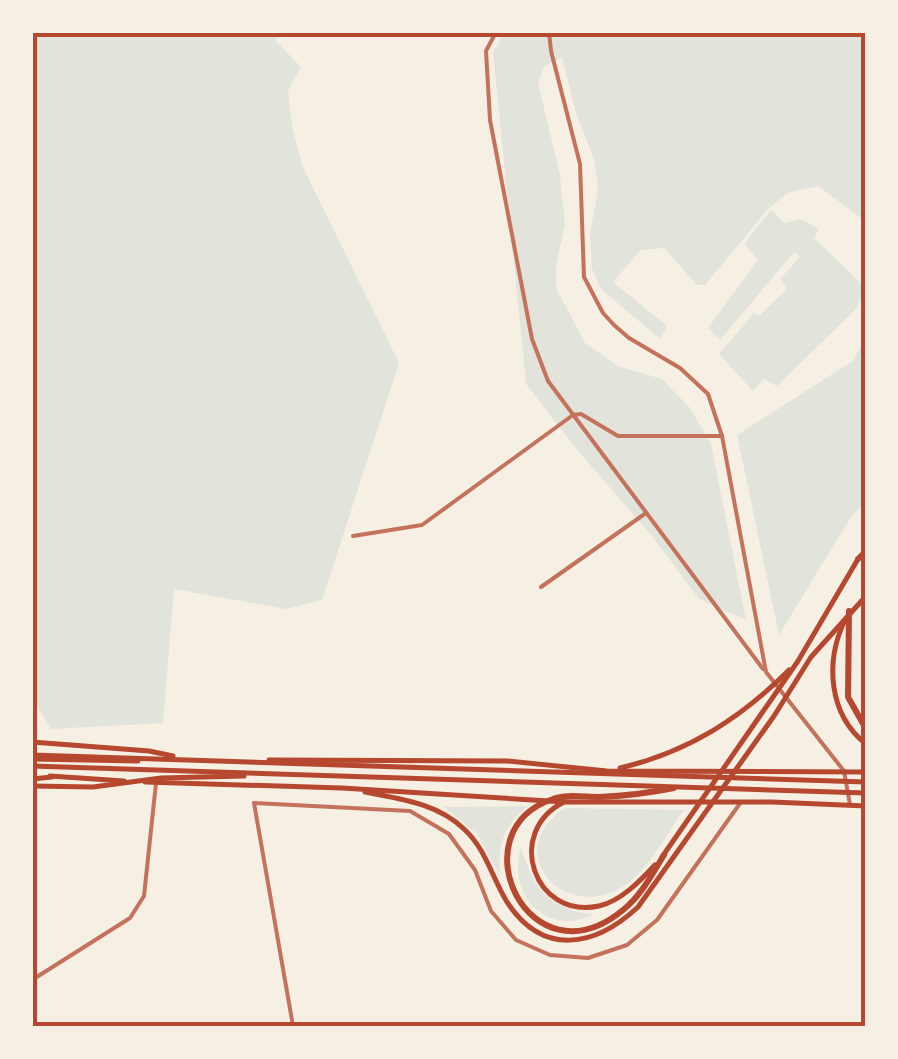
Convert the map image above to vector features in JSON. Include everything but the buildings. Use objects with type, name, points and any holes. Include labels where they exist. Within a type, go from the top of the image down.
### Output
[{"type":"highway","points":[[858,559],[866,551]]},
{"type":"highway","points":[[849,611],[848,697],[866,729]]},
{"type":"highway","points":[[664,855],[624,910],[576,931],[562,930],[534,918],[522,906],[506,867],[510,842],[528,813],[554,798],[640,794],[674,788]]},
{"type":"main road","points":[[565,802],[540,820],[530,861],[536,876],[567,904],[600,906],[615,900],[664,855],[798,661],[858,559]]},
{"type":"main road","points":[[342,788],[402,799],[449,816],[479,846],[520,920],[545,934],[574,942],[603,933],[638,907],[811,658],[866,596]]},
{"type":"main road","points":[[849,611],[835,640],[835,700],[854,734],[866,744]]},
{"type":"main road","points":[[607,771],[676,752],[701,740],[763,696],[798,661]]},
{"type":"main road","points":[[32,742],[149,751],[186,759]]},
{"type":"main road","points":[[32,760],[186,759],[866,782]]},
{"type":"main road","points":[[32,760],[507,761],[607,771],[866,772]]},
{"type":"main road","points":[[32,760],[252,774],[866,793]]},
{"type":"main road","points":[[32,780],[93,787],[161,778],[231,778],[252,774]]},
{"type":"main road","points":[[32,780],[52,776],[565,802],[866,806]]},
{"type":"street","points":[[496,32],[486,50],[490,120],[532,339],[548,380],[844,771],[850,806]]},
{"type":"street","points":[[549,32],[550,51],[580,164],[584,276],[603,313],[628,338],[680,368],[705,391],[722,436],[766,672]]},
{"type":"street","points":[[353,536],[422,525],[573,414],[581,414],[618,436],[722,436]]},
{"type":"street","points":[[541,587],[646,512]]},
{"type":"street","points":[[32,980],[130,918],[144,896],[156,783]]},
{"type":"street","points":[[292,1026],[254,804],[410,811],[449,834],[474,870],[491,911],[516,940],[550,956],[588,958],[627,946],[657,920],[741,802]]},
{"type":"shaded area","points":[[33,32],[282,33],[275,40],[301,67],[288,90],[302,165],[399,363],[322,600],[286,609],[174,589],[163,723],[51,729],[33,699]]},
{"type":"shaded area","points":[[504,33],[865,33],[865,221],[818,186],[789,192],[769,208],[705,285],[697,285],[664,248],[641,250],[613,282],[667,326],[660,339],[601,289],[592,269],[590,234],[598,189],[595,162],[575,110],[562,57],[544,66],[538,83],[560,175],[565,225],[556,265],[556,288],[585,343],[618,366],[662,379],[690,408],[711,444],[746,620],[699,599],[526,384],[493,52]]},
{"type":"shaded area","points":[[771,210],[785,223],[801,219],[819,229],[814,238],[860,282],[864,291],[857,308],[777,386],[764,379],[753,391],[719,354],[754,313],[759,316],[787,289],[780,279],[800,257],[794,252],[720,340],[708,328],[758,260],[744,244]]},
{"type":"shaded area","points":[[865,338],[865,503],[851,517],[779,635],[737,435],[853,361]]},
{"type":"shaded area","points":[[528,806],[504,836],[500,875],[477,834],[444,807]]},
{"type":"shaded area","points":[[565,808],[684,810],[651,859],[627,884],[605,895],[583,896],[564,891],[548,879],[539,863],[538,845],[546,826]]},
{"type":"shaded area","points":[[521,848],[532,876],[546,895],[565,908],[594,915],[573,921],[556,920],[534,907],[526,898],[518,874]]}]
